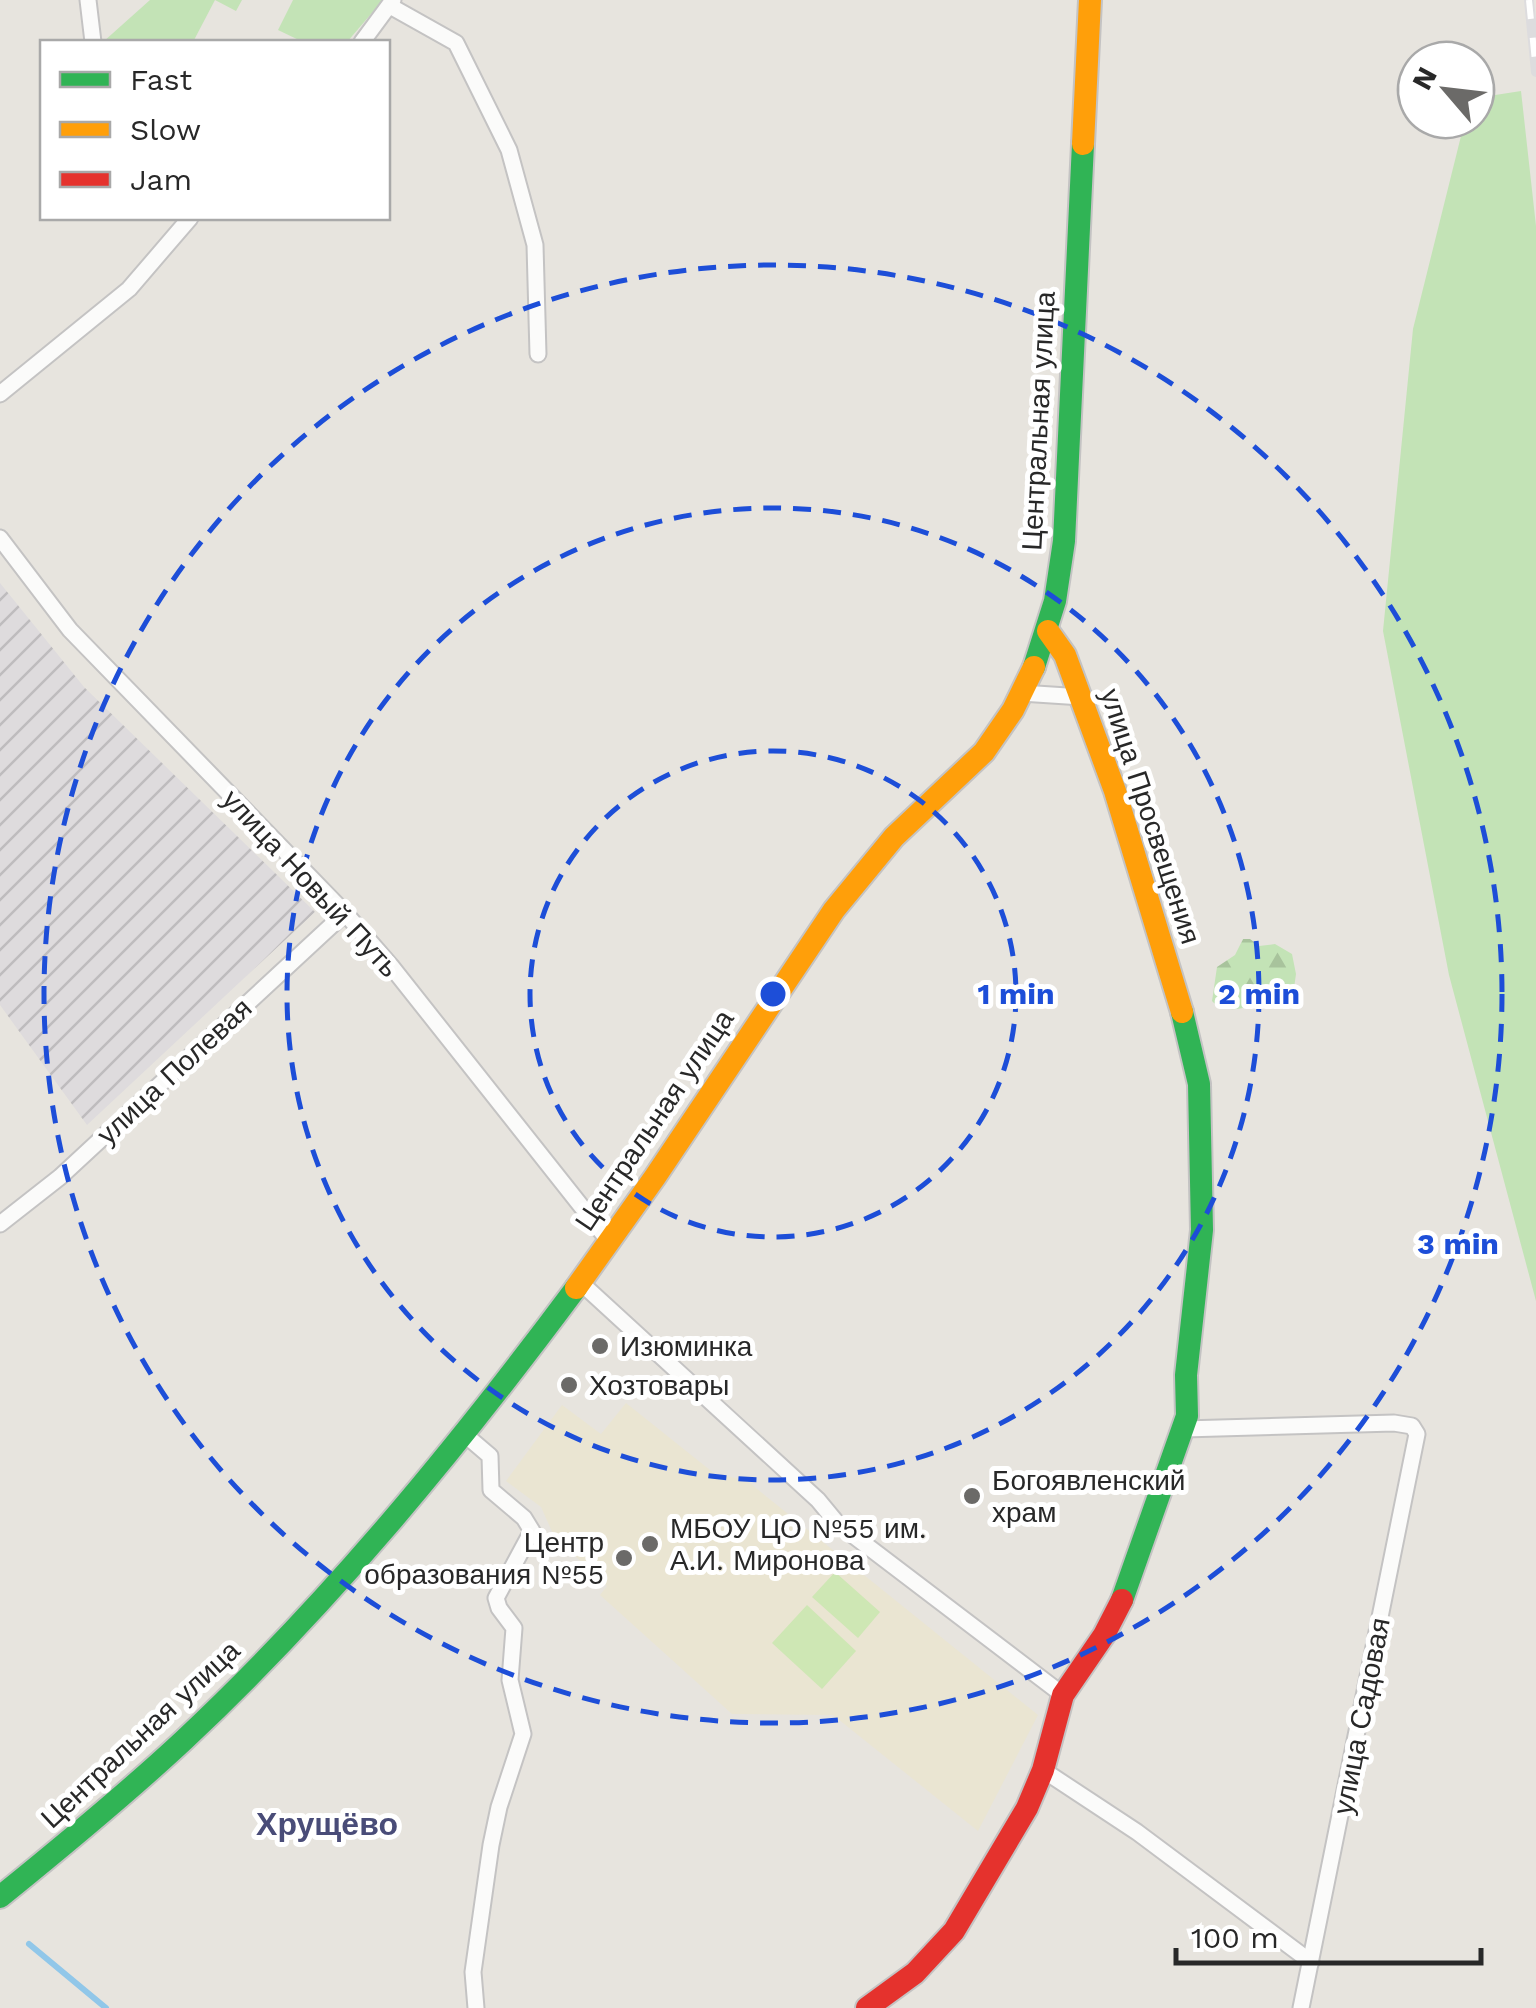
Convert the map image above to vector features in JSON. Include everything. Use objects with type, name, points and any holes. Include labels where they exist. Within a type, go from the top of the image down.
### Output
[{"type":"main road","name":"Центральная улица","points":[[0,1897],[118,1801],[254,1670],[323,1598],[463,1433],[654,1180],[773,996],[834,910],[876,856],[986,749],[1021,693],[1048,631],[1064,534],[1090,0]]},
{"type":"main road","name":"улица Просвещения","points":[[867,2008],[929,1960],[954,1932],[1027,1808],[1063,1696],[1127,1592],[1184,1430],[1202,1230],[1199,1084],[1186,1026],[1126,828],[1066,654],[1048,631]]},
{"type":"street","points":[[88,0],[94,40]]},
{"type":"street","points":[[364,40],[392,3],[456,43],[510,150],[535,245],[538,354]]},
{"type":"street","points":[[0,394],[129,289],[188,220]]},
{"type":"street","name":"улица Новый Путь","points":[[0,538],[70,630],[345,913],[445,1032],[608,1240]]},
{"type":"street","points":[[1021,693],[1082,697]]},
{"type":"street","name":"улица Полевая","points":[[0,1224],[60,1177],[345,913]]},
{"type":"street","points":[[580,1282],[818,1500],[837,1523],[1063,1696]]},
{"type":"street","name":"улица Садовая","points":[[1184,1430],[1394,1423],[1412,1426],[1416,1440],[1301,2008]]},
{"type":"street","points":[[463,1433],[490,1456],[491,1490],[524,1518],[532,1531],[496,1598],[515,1632],[510,1680],[523,1734],[490,1845],[474,1972],[476,2008]]},
{"type":"street","points":[[1042,1770],[1137,1832],[1311,1962]]},
{"type":"shaded area","points":[[0,583],[84,687],[315,912],[87,1125],[0,1005]]},
{"type":"shaded area","points":[[626,1403],[715,1474],[746,1480],[1038,1715],[978,1831],[833,1715],[732,1714],[600,1595],[607,1586],[554,1536],[541,1507],[506,1481],[562,1405],[601,1434]]},
{"type":"green space","points":[[150,0],[215,0],[194,40],[105,40]]},
{"type":"green space","points":[[215,0],[242,0],[236,11]]},
{"type":"green space","points":[[293,0],[383,0],[349,40],[299,40],[278,30]]},
{"type":"green space","points":[[1521,91],[1536,226],[1536,1301],[1449,975],[1383,631],[1413,329],[1460,140],[1496,140],[1496,95]]},
{"type":"green space","points":[[1243,939],[1259,946],[1275,944],[1292,954],[1294,988],[1252,1006],[1220,1007],[1212,1001],[1217,967],[1235,955]]},
{"type":"green space","points":[[835,1572],[880,1612],[858,1638],[812,1597]]},
{"type":"green space","points":[[807,1605],[856,1651],[822,1689],[772,1643]]},
{"type":"waterway","points":[[29,1944],[106,2008]]},
{"type":"railway","points":[[1529,0],[1536,72]]},
{"type":"traffic: fast","points":[[1034,667],[1055,601],[1064,541],[1083,144]]},
{"type":"traffic: fast","points":[[1122,1600],[1187,1416],[1186,1375],[1202,1230],[1199,1084],[1182,1012]]},
{"type":"traffic: fast","points":[[0,1897],[162,1760],[290,1634],[438,1465],[576,1288]]},
{"type":"traffic: slow","points":[[1083,144],[1090,0]]},
{"type":"traffic: slow","points":[[1048,631],[1065,655],[1115,791],[1182,1012]]},
{"type":"traffic: slow","points":[[576,1288],[834,910],[894,837],[984,752],[1013,710],[1034,667]]},
{"type":"traffic: jam","points":[[867,2008],[915,1973],[954,1931],[1027,1808],[1043,1770],[1063,1695],[1104,1635],[1122,1600]]},
{"type":"place","name":"Изюминка","points":[[600,1346]]},
{"type":"place","name":"Хозтовары","points":[[569,1385]]},
{"type":"place","name":"Богоявленский храм","points":[[972,1496]]},
{"type":"place","name":"МБОУ ЦО №55 им. А.И. Миронова","points":[[650,1544]]},
{"type":"place","name":"Центр образования №55","points":[[624,1558]]},
{"type":"district","name":"Хрущёво","points":[[327,1824]]}]
